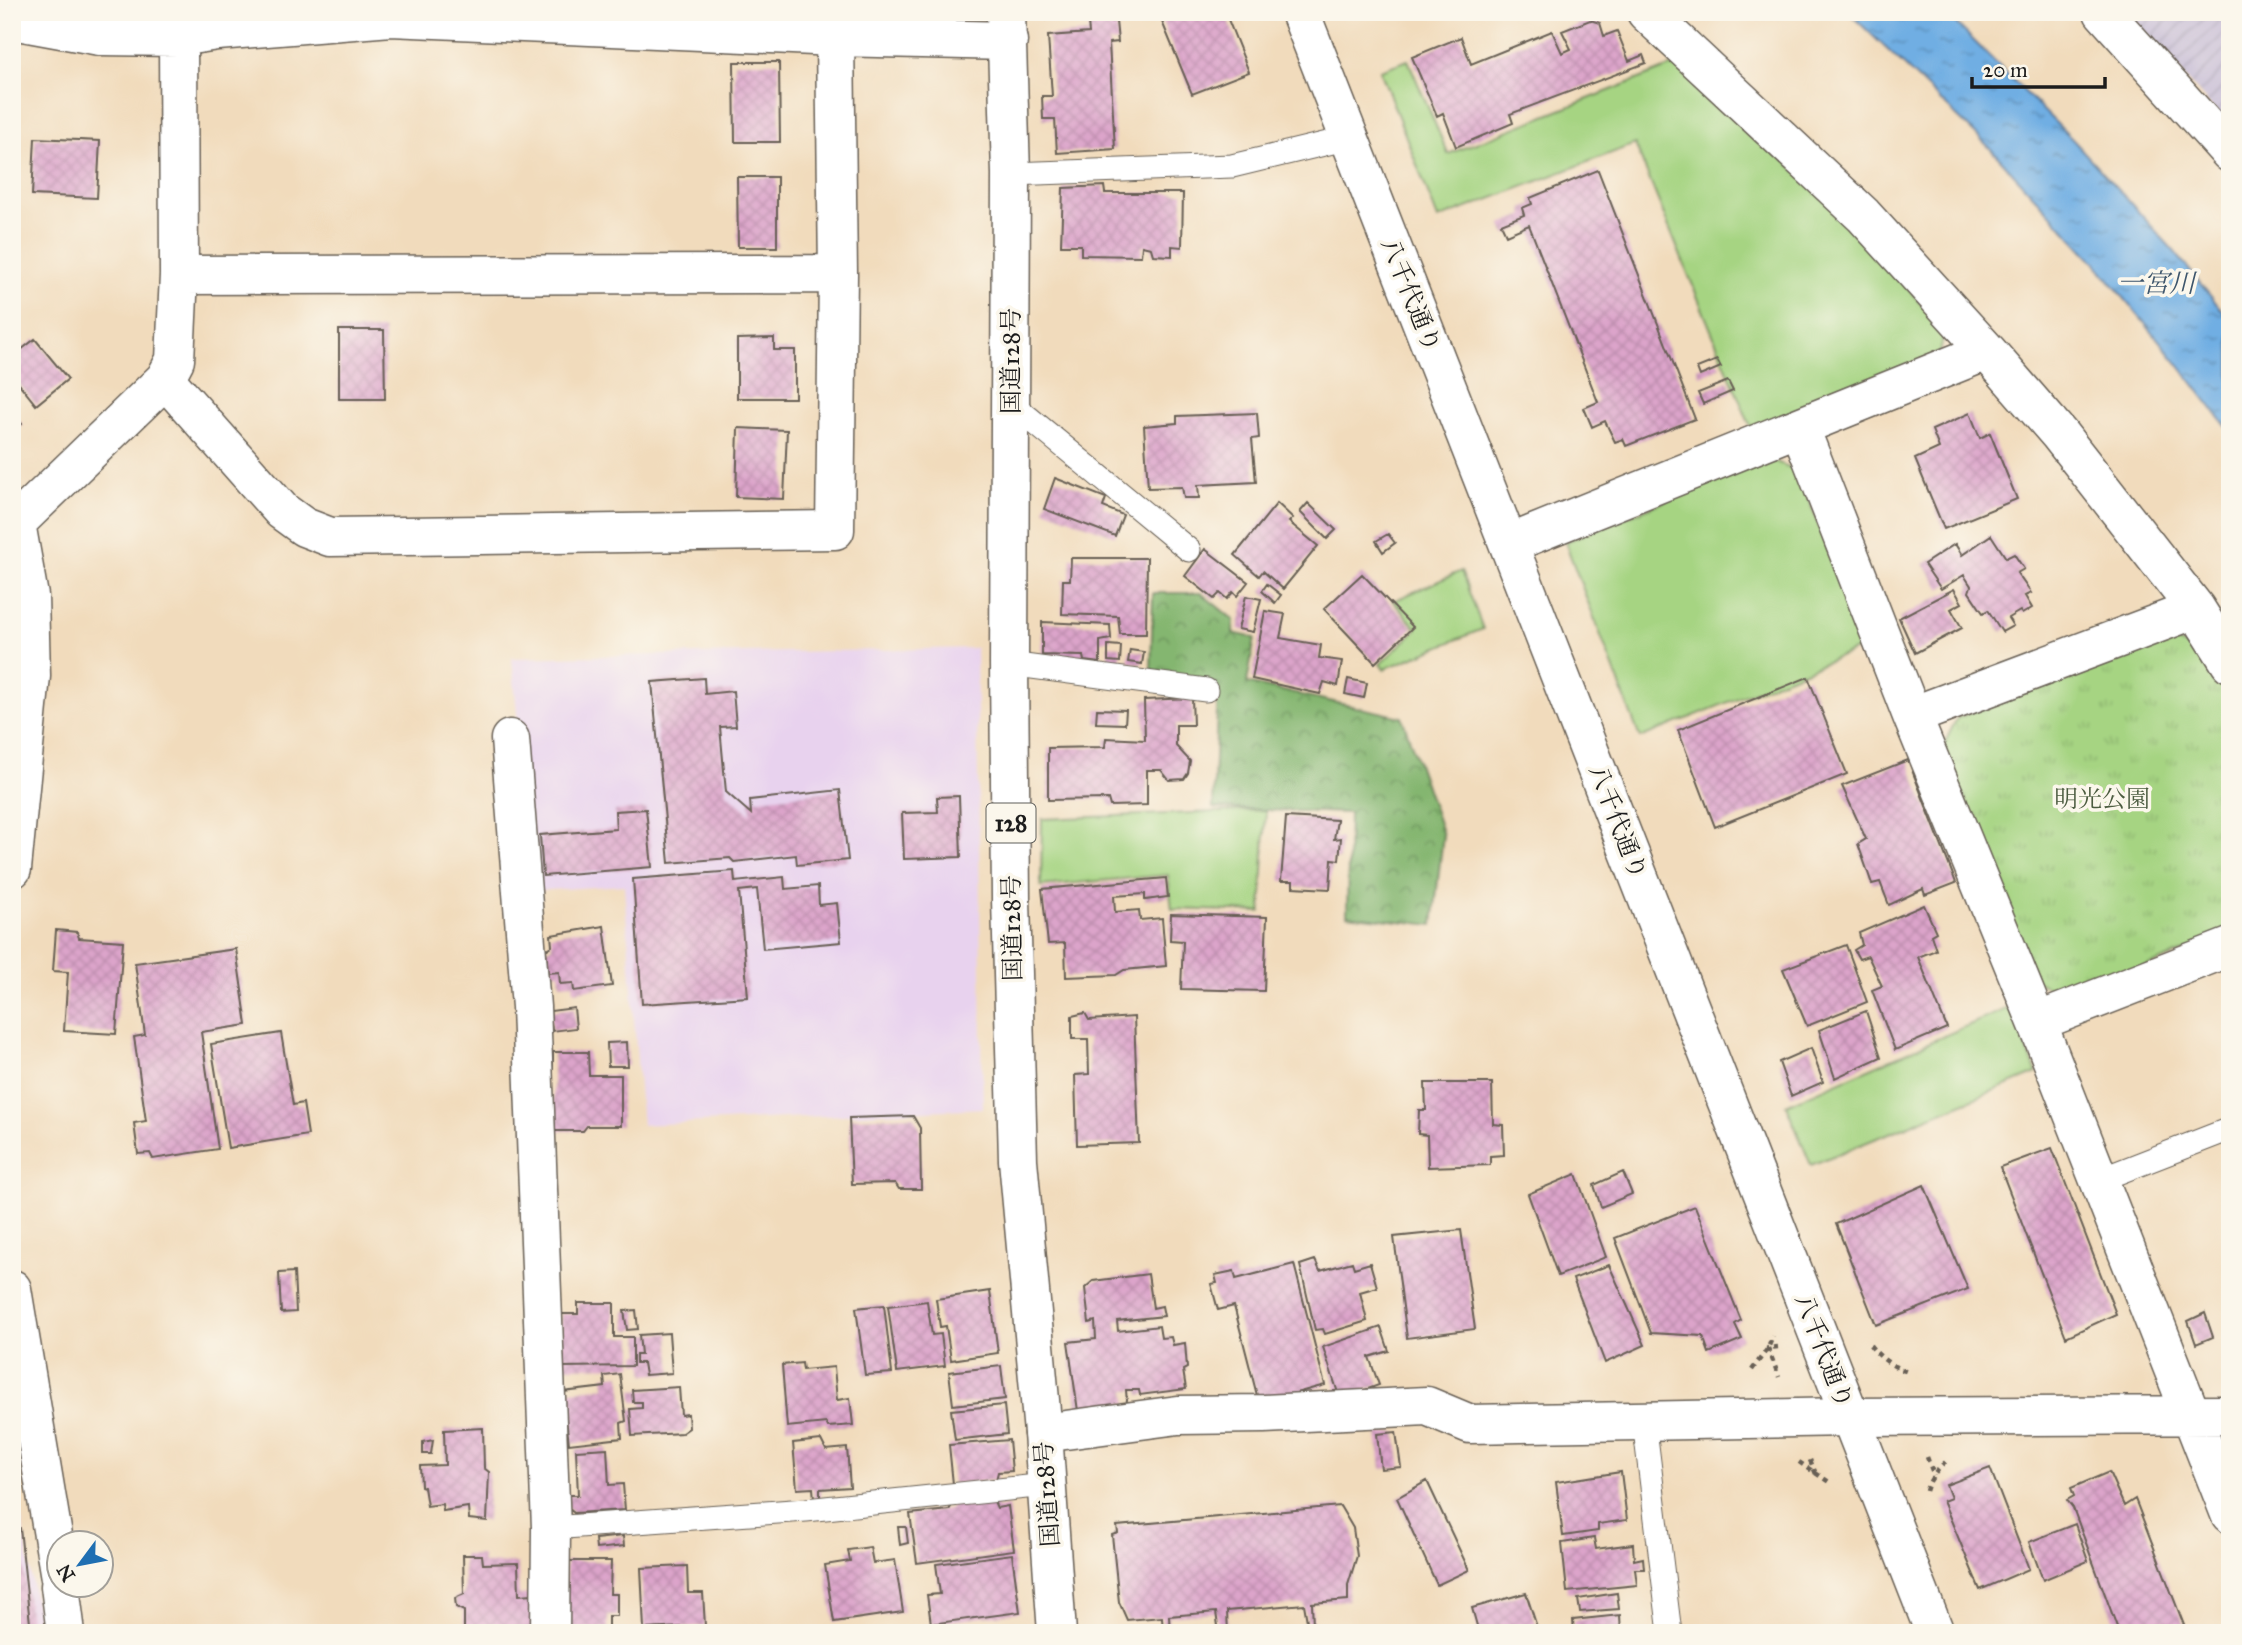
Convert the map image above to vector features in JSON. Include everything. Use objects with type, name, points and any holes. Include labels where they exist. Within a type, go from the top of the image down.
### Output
[{"type":"main road","name":"八千代通り","points":[[1300,12],[1935,1633]]},
{"type":"main road","points":[[1646,12],[1863,215],[1987,351],[2059,434],[2196,609],[2230,663]]},
{"type":"main road","points":[[2103,12],[2230,153]]},
{"type":"main road","points":[[12,20],[100,36],[178,37],[230,30],[391,17],[835,37],[1007,27]]},
{"type":"main road","name":"国道128号","points":[[1007,27],[1011,174],[1009,664],[1018,1160],[1057,1633]]},
{"type":"main road","points":[[12,869],[31,676],[29,596],[14,521],[165,379],[175,360],[179,275],[178,37]]},
{"type":"main road","points":[[165,379],[282,512],[304,527],[330,537],[835,530],[838,274],[835,37]]},
{"type":"main road","points":[[179,275],[838,274]]},
{"type":"main road","points":[[1509,544],[1987,351]]},
{"type":"main road","points":[[1800,428],[2230,1514]]},
{"type":"main road","points":[[1912,716],[2196,609]]},
{"type":"main road","points":[[510,738],[531,1007],[551,1528],[550,1633]]},
{"type":"main road","points":[[2037,1022],[2230,947]]},
{"type":"main road","points":[[12,1289],[18,1367],[50,1530]]},
{"type":"main road","points":[[1042,1433],[1178,1415],[1264,1414],[1427,1406],[1470,1424],[1849,1417],[2230,1415]]},
{"type":"main road","points":[[62,1600],[66,1633]]},
{"type":"lane","points":[[1011,174],[1232,166],[1349,138]]},
{"type":"lane","points":[[1011,403],[1189,550]]},
{"type":"lane","points":[[1009,664],[1206,690]]},
{"type":"lane","points":[[2099,1180],[2230,1129]]},
{"type":"lane","points":[[1644,1421],[1670,1633]]},
{"type":"lane","points":[[551,1528],[806,1510],[1046,1485]]},
{"type":"path","points":[[1752,1370],[1768,1348],[1773,1335]]},
{"type":"path","points":[[1869,1343],[1876,1353],[1896,1368],[1920,1376]]},
{"type":"path","points":[[1790,1456],[1836,1487]]},
{"type":"path","points":[[1926,1497],[1926,1488],[1934,1476],[1947,1461],[1956,1456]]},
{"type":"shaded area","points":[[2127,12],[2230,12],[2230,128]]},
{"type":"shaded area","points":[[976,648],[983,1108],[642,1125],[624,885],[533,891],[512,658]]},
{"type":"shaded area","points":[[12,1463],[36,1605],[40,1633],[12,1633]]},
{"type":"green space","points":[[1408,60],[1448,154],[1680,63],[1815,188],[1945,329],[1940,353],[1751,428],[1635,144],[1438,219],[1380,70]]},
{"type":"green space","points":[[1768,459],[1797,470],[1866,646],[1640,738],[1565,542]]},
{"type":"green space","points":[[1461,571],[1483,629],[1384,669],[1380,664],[1417,629],[1393,601]]},
{"type":"green space","points":[[1153,593],[1201,593],[1234,620],[1233,633],[1255,638],[1247,683],[1402,717],[1443,835],[1433,925],[1347,915],[1349,813],[1213,808],[1218,687],[1151,670]]},
{"type":"green space","name":"明光公園","points":[[2166,637],[2210,656],[2230,689],[2230,934],[2069,997],[2037,982],[1943,746],[1957,718]]},
{"type":"green space","points":[[1266,810],[1261,912],[1172,909],[1168,875],[1041,886],[1042,819]]},
{"type":"green space","points":[[2010,1007],[2037,1073],[1811,1165],[1786,1105]]},
{"type":"water","name":"一宮川","points":[[1848,12],[1945,12],[2074,141],[2174,251],[2230,320],[2230,431],[2097,265],[1988,146]]},
{"type":"building","points":[[1044,12],[1068,12],[1068,13],[1046,20]]},
{"type":"building","points":[[1158,12],[1225,12],[1249,72],[1192,94]]},
{"type":"building","points":[[1590,20],[1600,23],[1604,36],[1617,31],[1629,61],[1643,55],[1646,63],[1510,114],[1513,123],[1456,147],[1443,113],[1437,116],[1412,57],[1461,37],[1471,64],[1552,31],[1562,53],[1571,49],[1562,31]]},
{"type":"building","points":[[1116,21],[1118,42],[1109,43],[1115,149],[1057,153],[1055,119],[1043,119],[1042,96],[1052,96],[1048,36],[1089,33],[1088,23]]},
{"type":"building","points":[[734,62],[779,62],[780,142],[735,142]]},
{"type":"building","points":[[35,138],[100,141],[97,198],[32,195]]},
{"type":"building","points":[[1598,170],[1695,419],[1626,446],[1623,439],[1615,442],[1605,421],[1592,427],[1584,408],[1598,402],[1529,225],[1506,235],[1501,224],[1524,215],[1522,208],[1532,204],[1530,198]]},
{"type":"building","points":[[737,177],[777,177],[777,247],[738,247]]},
{"type":"building","points":[[1104,186],[1105,193],[1183,193],[1182,247],[1172,246],[1172,256],[1153,255],[1151,248],[1142,246],[1141,256],[1081,255],[1081,245],[1061,245],[1063,188]]},
{"type":"building","points":[[339,330],[384,330],[385,399],[339,399]]},
{"type":"building","points":[[774,338],[774,350],[795,350],[795,398],[737,398],[737,339]]},
{"type":"building","points":[[35,339],[68,379],[36,405],[12,375],[12,357]]},
{"type":"building","points":[[1717,360],[1721,367],[1700,376],[1697,368]]},
{"type":"building","points":[[1728,381],[1733,391],[1703,404],[1698,393]]},
{"type":"building","points":[[12,413],[22,424],[12,433]]},
{"type":"building","points":[[1257,413],[1259,438],[1252,439],[1256,482],[1198,485],[1199,498],[1184,498],[1182,487],[1148,488],[1144,426],[1177,423],[1177,416]]},
{"type":"building","points":[[1970,413],[1980,438],[1990,433],[2017,499],[1944,529],[1915,459],[1939,448],[1932,430]]},
{"type":"building","points":[[738,428],[787,430],[784,499],[736,497]]},
{"type":"building","points":[[1055,478],[1106,498],[1103,507],[1123,515],[1115,536],[1044,509]]},
{"type":"building","points":[[1277,503],[1293,518],[1289,522],[1318,546],[1283,589],[1263,571],[1259,576],[1235,555]]},
{"type":"building","points":[[1308,503],[1336,530],[1327,539],[1300,512]]},
{"type":"building","points":[[1388,534],[1395,543],[1383,552],[1376,541]]},
{"type":"building","points":[[1991,535],[2006,558],[2014,554],[2024,569],[2017,573],[2031,593],[2025,596],[2032,608],[2008,618],[2013,626],[2002,632],[1988,610],[1983,613],[1969,592],[1971,586],[1964,575],[1941,589],[1924,564],[1955,544],[1962,555]]},
{"type":"building","points":[[1205,549],[1248,582],[1237,596],[1233,592],[1227,599],[1220,593],[1214,599],[1185,576]]},
{"type":"building","points":[[1071,558],[1147,558],[1146,634],[1120,634],[1118,616],[1062,614],[1063,580],[1070,580]]},
{"type":"building","points":[[1362,574],[1413,627],[1375,663],[1324,609]]},
{"type":"building","points":[[1267,584],[1281,595],[1275,603],[1262,591]]},
{"type":"building","points":[[1954,589],[1962,603],[1951,609],[1962,628],[1915,653],[1899,618]]},
{"type":"building","points":[[1246,596],[1261,599],[1253,632],[1238,629]]},
{"type":"building","points":[[1265,611],[1285,614],[1280,638],[1321,645],[1319,658],[1342,661],[1338,686],[1324,682],[1320,694],[1252,679]]},
{"type":"building","points":[[1042,622],[1110,625],[1111,639],[1100,641],[1100,663],[1084,661],[1083,656],[1042,655]]},
{"type":"building","points":[[1108,645],[1121,646],[1120,662],[1108,661]]},
{"type":"building","points":[[1130,650],[1144,652],[1142,664],[1128,662]]},
{"type":"building","points":[[1808,677],[1847,774],[1715,827],[1678,730]]},
{"type":"building","points":[[704,678],[705,694],[733,691],[736,726],[720,727],[726,792],[751,814],[750,800],[840,790],[848,860],[797,865],[796,855],[734,862],[730,858],[669,863],[652,682]]},
{"type":"building","points":[[1348,679],[1367,683],[1364,698],[1345,694]]},
{"type":"building","points":[[1192,698],[1193,725],[1176,725],[1176,746],[1190,761],[1184,779],[1169,780],[1161,770],[1147,770],[1147,805],[1110,806],[1108,799],[1048,800],[1048,748],[1105,747],[1106,738],[1145,740],[1144,700]]},
{"type":"building","points":[[1097,709],[1126,710],[1125,724],[1096,723]]},
{"type":"building","points":[[1908,760],[1956,883],[1925,895],[1923,889],[1889,905],[1880,882],[1872,884],[1858,844],[1866,839],[1842,786]]},
{"type":"building","points":[[959,796],[961,857],[904,859],[902,813],[938,812],[937,797]]},
{"type":"building","points":[[646,809],[652,867],[543,876],[540,835],[616,829],[615,811]]},
{"type":"building","points":[[1286,817],[1337,820],[1334,839],[1341,838],[1339,860],[1332,859],[1330,889],[1293,887],[1293,881],[1281,881]]},
{"type":"building","points":[[734,871],[735,882],[784,877],[785,889],[818,886],[819,905],[837,903],[841,942],[763,949],[757,889],[739,891],[748,997],[642,1004],[633,879]]},
{"type":"building","points":[[1166,878],[1168,897],[1145,900],[1145,894],[1114,896],[1115,912],[1139,910],[1140,920],[1162,918],[1166,966],[1124,970],[1116,975],[1066,977],[1065,943],[1048,944],[1042,889]]},
{"type":"building","points":[[1924,905],[1936,932],[1931,935],[1936,950],[1918,957],[1947,1028],[1895,1050],[1872,990],[1882,986],[1868,956],[1859,959],[1854,950],[1862,945],[1859,933]]},
{"type":"building","points":[[1171,914],[1267,917],[1264,991],[1181,989],[1183,941],[1170,940]]},
{"type":"building","points":[[604,926],[612,986],[574,991],[573,983],[560,984],[559,972],[548,973],[546,950],[552,946],[551,935]]},
{"type":"building","points":[[56,930],[77,932],[79,938],[123,941],[116,1034],[64,1031],[68,972],[53,971]]},
{"type":"building","points":[[1846,945],[1867,1002],[1807,1026],[1783,969]]},
{"type":"building","points":[[236,949],[247,1025],[201,1032],[218,1149],[153,1159],[150,1153],[138,1154],[134,1123],[146,1121],[134,1037],[145,1035],[135,963]]},
{"type":"building","points":[[574,1008],[576,1028],[552,1031],[550,1011]]},
{"type":"building","points":[[1866,1011],[1881,1057],[1835,1078],[1819,1030]]},
{"type":"building","points":[[1085,1013],[1089,1020],[1134,1017],[1139,1143],[1077,1145],[1075,1075],[1089,1074],[1088,1039],[1072,1039],[1072,1016]]},
{"type":"building","points":[[281,1033],[293,1105],[303,1103],[308,1135],[228,1148],[211,1044]]},
{"type":"building","points":[[627,1042],[628,1066],[608,1066],[607,1043]]},
{"type":"building","points":[[1811,1048],[1823,1082],[1791,1096],[1779,1062]]},
{"type":"building","points":[[553,1052],[588,1052],[589,1075],[621,1075],[621,1126],[587,1126],[583,1131],[553,1131]]},
{"type":"building","points":[[1425,1083],[1492,1083],[1493,1124],[1503,1125],[1504,1155],[1490,1156],[1490,1165],[1428,1167],[1427,1135],[1418,1134],[1419,1110],[1426,1110]]},
{"type":"building","points":[[913,1116],[920,1128],[921,1189],[899,1189],[895,1183],[852,1184],[849,1118]]},
{"type":"building","points":[[2052,1148],[2116,1314],[2066,1337],[2000,1167]]},
{"type":"building","points":[[1623,1172],[1632,1194],[1601,1207],[1594,1185]]},
{"type":"building","points":[[1576,1174],[1606,1257],[1558,1276],[1528,1194]]},
{"type":"building","points":[[1924,1185],[1968,1289],[1876,1325],[1836,1224]]},
{"type":"building","points":[[1695,1206],[1741,1320],[1735,1324],[1742,1339],[1709,1353],[1703,1336],[1651,1333],[1615,1238]]},
{"type":"building","points":[[1461,1230],[1475,1329],[1407,1338],[1394,1237]]},
{"type":"building","points":[[1315,1260],[1320,1271],[1352,1262],[1354,1268],[1370,1263],[1377,1287],[1360,1292],[1367,1321],[1325,1334],[1323,1329],[1315,1330],[1300,1265]]},
{"type":"building","points":[[1294,1264],[1325,1385],[1259,1403],[1234,1306],[1218,1310],[1211,1284],[1217,1283],[1215,1275],[1234,1271],[1236,1279]]},
{"type":"building","points":[[1609,1265],[1645,1345],[1605,1363],[1573,1279]]},
{"type":"building","points":[[294,1272],[296,1312],[281,1313],[279,1273]]},
{"type":"building","points":[[1148,1274],[1153,1308],[1162,1306],[1164,1316],[1117,1321],[1118,1331],[1159,1326],[1161,1338],[1171,1337],[1173,1345],[1185,1343],[1187,1368],[1183,1370],[1186,1389],[1140,1395],[1139,1390],[1126,1390],[1127,1403],[1078,1411],[1068,1342],[1096,1339],[1095,1321],[1089,1323],[1085,1288],[1093,1281]]},
{"type":"building","points":[[990,1291],[998,1353],[951,1360],[946,1326],[940,1327],[936,1299]]},
{"type":"building","points":[[927,1301],[932,1335],[941,1334],[945,1366],[897,1372],[888,1306]]},
{"type":"building","points":[[578,1303],[614,1303],[614,1337],[633,1337],[633,1366],[561,1367],[561,1314],[578,1314]]},
{"type":"building","points":[[884,1305],[892,1373],[865,1375],[856,1308]]},
{"type":"building","points":[[636,1310],[638,1329],[627,1330],[624,1311]]},
{"type":"building","points":[[2205,1313],[2213,1337],[2196,1344],[2188,1321]]},
{"type":"building","points":[[1381,1327],[1389,1351],[1369,1357],[1379,1385],[1340,1399],[1323,1347]]},
{"type":"building","points":[[669,1333],[672,1373],[645,1375],[643,1363],[636,1363],[636,1354],[641,1354],[639,1335]]},
{"type":"building","points":[[802,1363],[803,1370],[834,1367],[837,1400],[850,1398],[853,1425],[828,1427],[826,1423],[787,1427],[782,1365]]},
{"type":"building","points":[[1001,1366],[1005,1399],[953,1405],[949,1372]]},
{"type":"building","points":[[620,1374],[626,1421],[621,1423],[622,1438],[569,1444],[563,1392],[605,1387],[604,1376]]},
{"type":"building","points":[[679,1387],[681,1415],[688,1414],[689,1428],[682,1433],[632,1436],[630,1409],[642,1408],[642,1402],[633,1402],[632,1390]]},
{"type":"building","points":[[1004,1405],[1007,1434],[955,1440],[951,1410]]},
{"type":"building","points":[[483,1428],[484,1468],[489,1472],[487,1521],[469,1519],[468,1507],[443,1511],[442,1504],[427,1506],[424,1487],[421,1486],[420,1466],[445,1465],[444,1430]]},
{"type":"building","points":[[1396,1432],[1401,1467],[1381,1469],[1377,1434]]},
{"type":"building","points":[[433,1440],[431,1454],[423,1454],[423,1442]]},
{"type":"building","points":[[821,1440],[826,1450],[847,1448],[850,1487],[820,1489],[820,1499],[814,1499],[813,1488],[797,1489],[793,1443]]},
{"type":"building","points":[[1009,1440],[1012,1471],[998,1472],[996,1480],[953,1484],[949,1445]]},
{"type":"building","points":[[607,1448],[609,1485],[623,1484],[625,1510],[574,1513],[568,1508],[567,1495],[578,1495],[576,1450]]},
{"type":"building","points":[[1990,1468],[2029,1569],[1980,1590],[1943,1501],[1951,1498],[1946,1485]]},
{"type":"building","points":[[1621,1472],[1627,1520],[1598,1524],[1598,1531],[1563,1536],[1556,1482]]},
{"type":"building","points":[[2109,1472],[2124,1506],[2135,1499],[2187,1633],[2109,1633],[2117,1627],[2073,1508],[2067,1500],[2074,1496],[2071,1488]]},
{"type":"building","points":[[1427,1481],[1469,1570],[1437,1585],[1397,1498]]},
{"type":"building","points":[[993,1499],[997,1508],[1008,1506],[1014,1550],[917,1563],[910,1514],[949,1510],[953,1504]]},
{"type":"building","points":[[1340,1506],[1353,1528],[1357,1556],[1348,1585],[1348,1600],[1312,1603],[1313,1626],[1308,1627],[1304,1604],[1227,1611],[1228,1633],[1219,1633],[1216,1612],[1169,1616],[1170,1633],[1163,1633],[1162,1617],[1127,1620],[1119,1602],[1112,1535],[1118,1533],[1117,1526]]},
{"type":"building","points":[[2075,1524],[2088,1561],[2043,1580],[2029,1542]]},
{"type":"building","points":[[898,1527],[906,1527],[908,1543],[900,1545]]},
{"type":"building","points":[[20,1528],[31,1633],[12,1633],[12,1529]]},
{"type":"building","points":[[623,1536],[624,1546],[596,1549],[595,1539]]},
{"type":"building","points":[[1594,1538],[1596,1549],[1633,1544],[1634,1560],[1643,1558],[1644,1569],[1635,1569],[1637,1585],[1567,1592],[1562,1543]]},
{"type":"building","points":[[870,1547],[873,1563],[895,1560],[903,1612],[834,1622],[825,1565],[850,1561],[848,1550]]},
{"type":"building","points":[[1012,1554],[1020,1612],[931,1624],[927,1595],[940,1594],[936,1564]]},
{"type":"building","points":[[463,1555],[482,1555],[483,1564],[518,1563],[519,1595],[533,1594],[534,1633],[464,1633],[464,1611],[456,1607],[455,1598],[464,1594]]},
{"type":"building","points":[[566,1561],[611,1561],[610,1594],[617,1594],[617,1616],[608,1616],[608,1629],[566,1629]]},
{"type":"building","points":[[687,1566],[688,1593],[703,1593],[705,1626],[644,1629],[641,1568]]},
{"type":"building","points":[[1526,1593],[1539,1633],[1479,1633],[1472,1608]]},
{"type":"building","points":[[1617,1593],[1619,1609],[1580,1612],[1578,1599]]},
{"type":"building","points":[[1620,1615],[1621,1633],[1574,1633],[1573,1620]]}]
